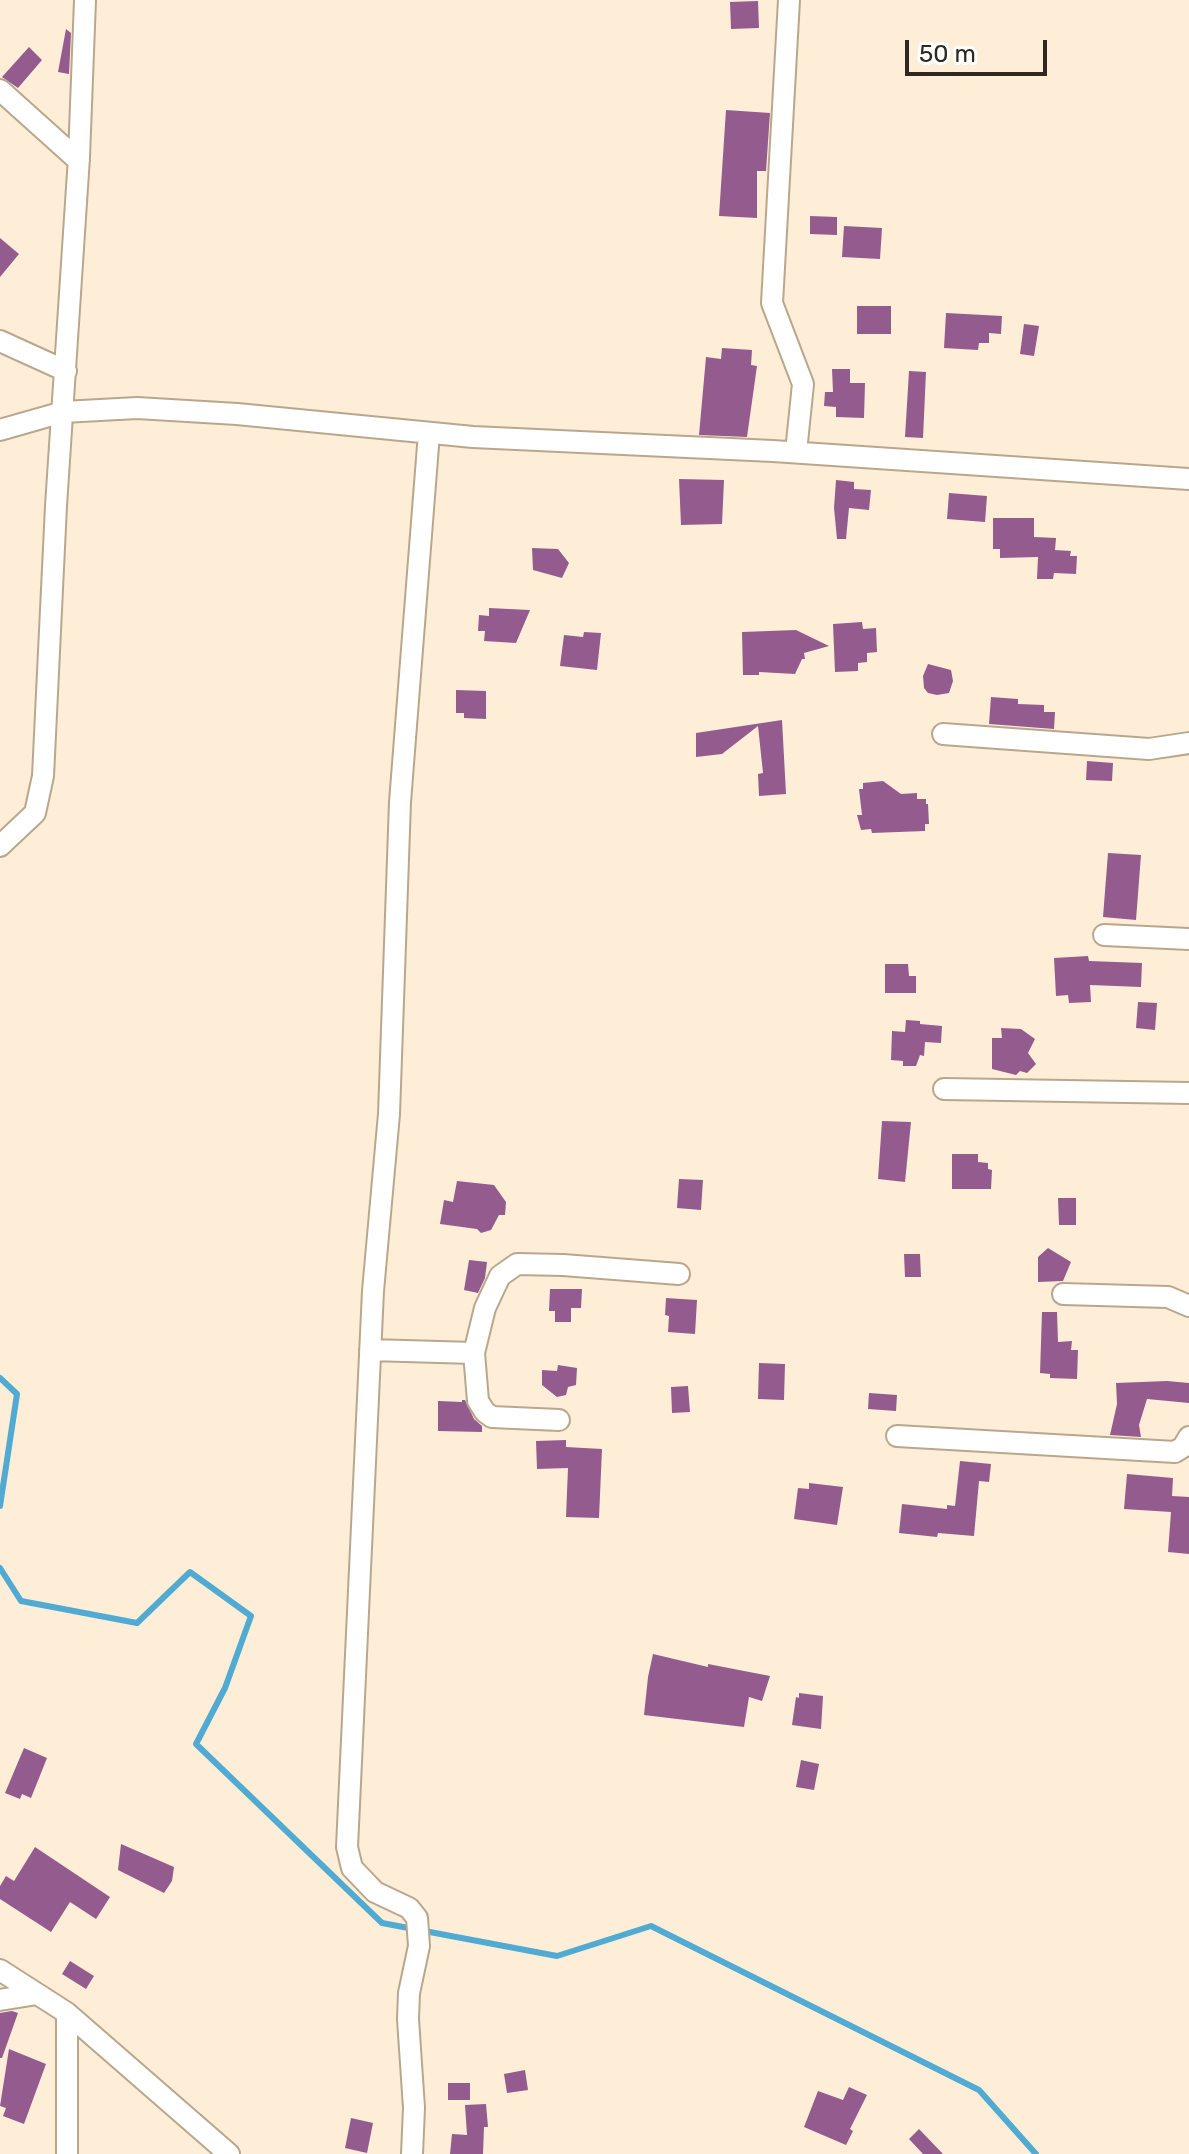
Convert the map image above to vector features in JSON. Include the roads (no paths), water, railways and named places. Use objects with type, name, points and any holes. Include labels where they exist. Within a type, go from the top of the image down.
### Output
[{"type":"street","points":[[0,846],[35,813],[43,776],[56,506],[79,161],[85,0]]},
{"type":"street","points":[[789,0],[772,303],[803,384],[796,452]]},
{"type":"street","points":[[0,90],[79,161]]},
{"type":"street","points":[[0,341],[66,371]]},
{"type":"street","points":[[0,430],[63,412],[137,408],[429,433],[796,452],[1189,479]]},
{"type":"street","points":[[412,2154],[414,2108],[408,2019],[409,1993],[419,1946],[417,1918],[409,1908],[375,1892],[352,1868],[347,1847],[370,1350],[389,1114],[400,802],[429,433]]},
{"type":"street","points":[[943,734],[1149,749],[1189,743]]},
{"type":"street","points":[[1104,935],[1189,939]]},
{"type":"street","points":[[944,1089],[1189,1093]]},
{"type":"street","points":[[559,1420],[492,1417],[478,1401],[474,1353],[485,1308],[500,1276],[517,1264],[679,1274]]},
{"type":"street","points":[[1063,1294],[1168,1297],[1189,1306]]},
{"type":"street","points":[[370,1350],[474,1353]]},
{"type":"street","points":[[897,1436],[1175,1452],[1183,1447],[1189,1437]]},
{"type":"street","points":[[0,1970],[67,2013],[229,2154]]},
{"type":"street","points":[[0,2000],[37,1994]]},
{"type":"street","points":[[67,2013],[67,2154]]},
{"type":"waterway","points":[[0,1378],[17,1394],[0,1506]]},
{"type":"waterway","points":[[0,1568],[21,1601],[137,1623],[190,1572],[251,1616],[225,1688],[196,1744],[382,1923],[557,1956],[651,1926],[979,2090],[1036,2154]]}]
